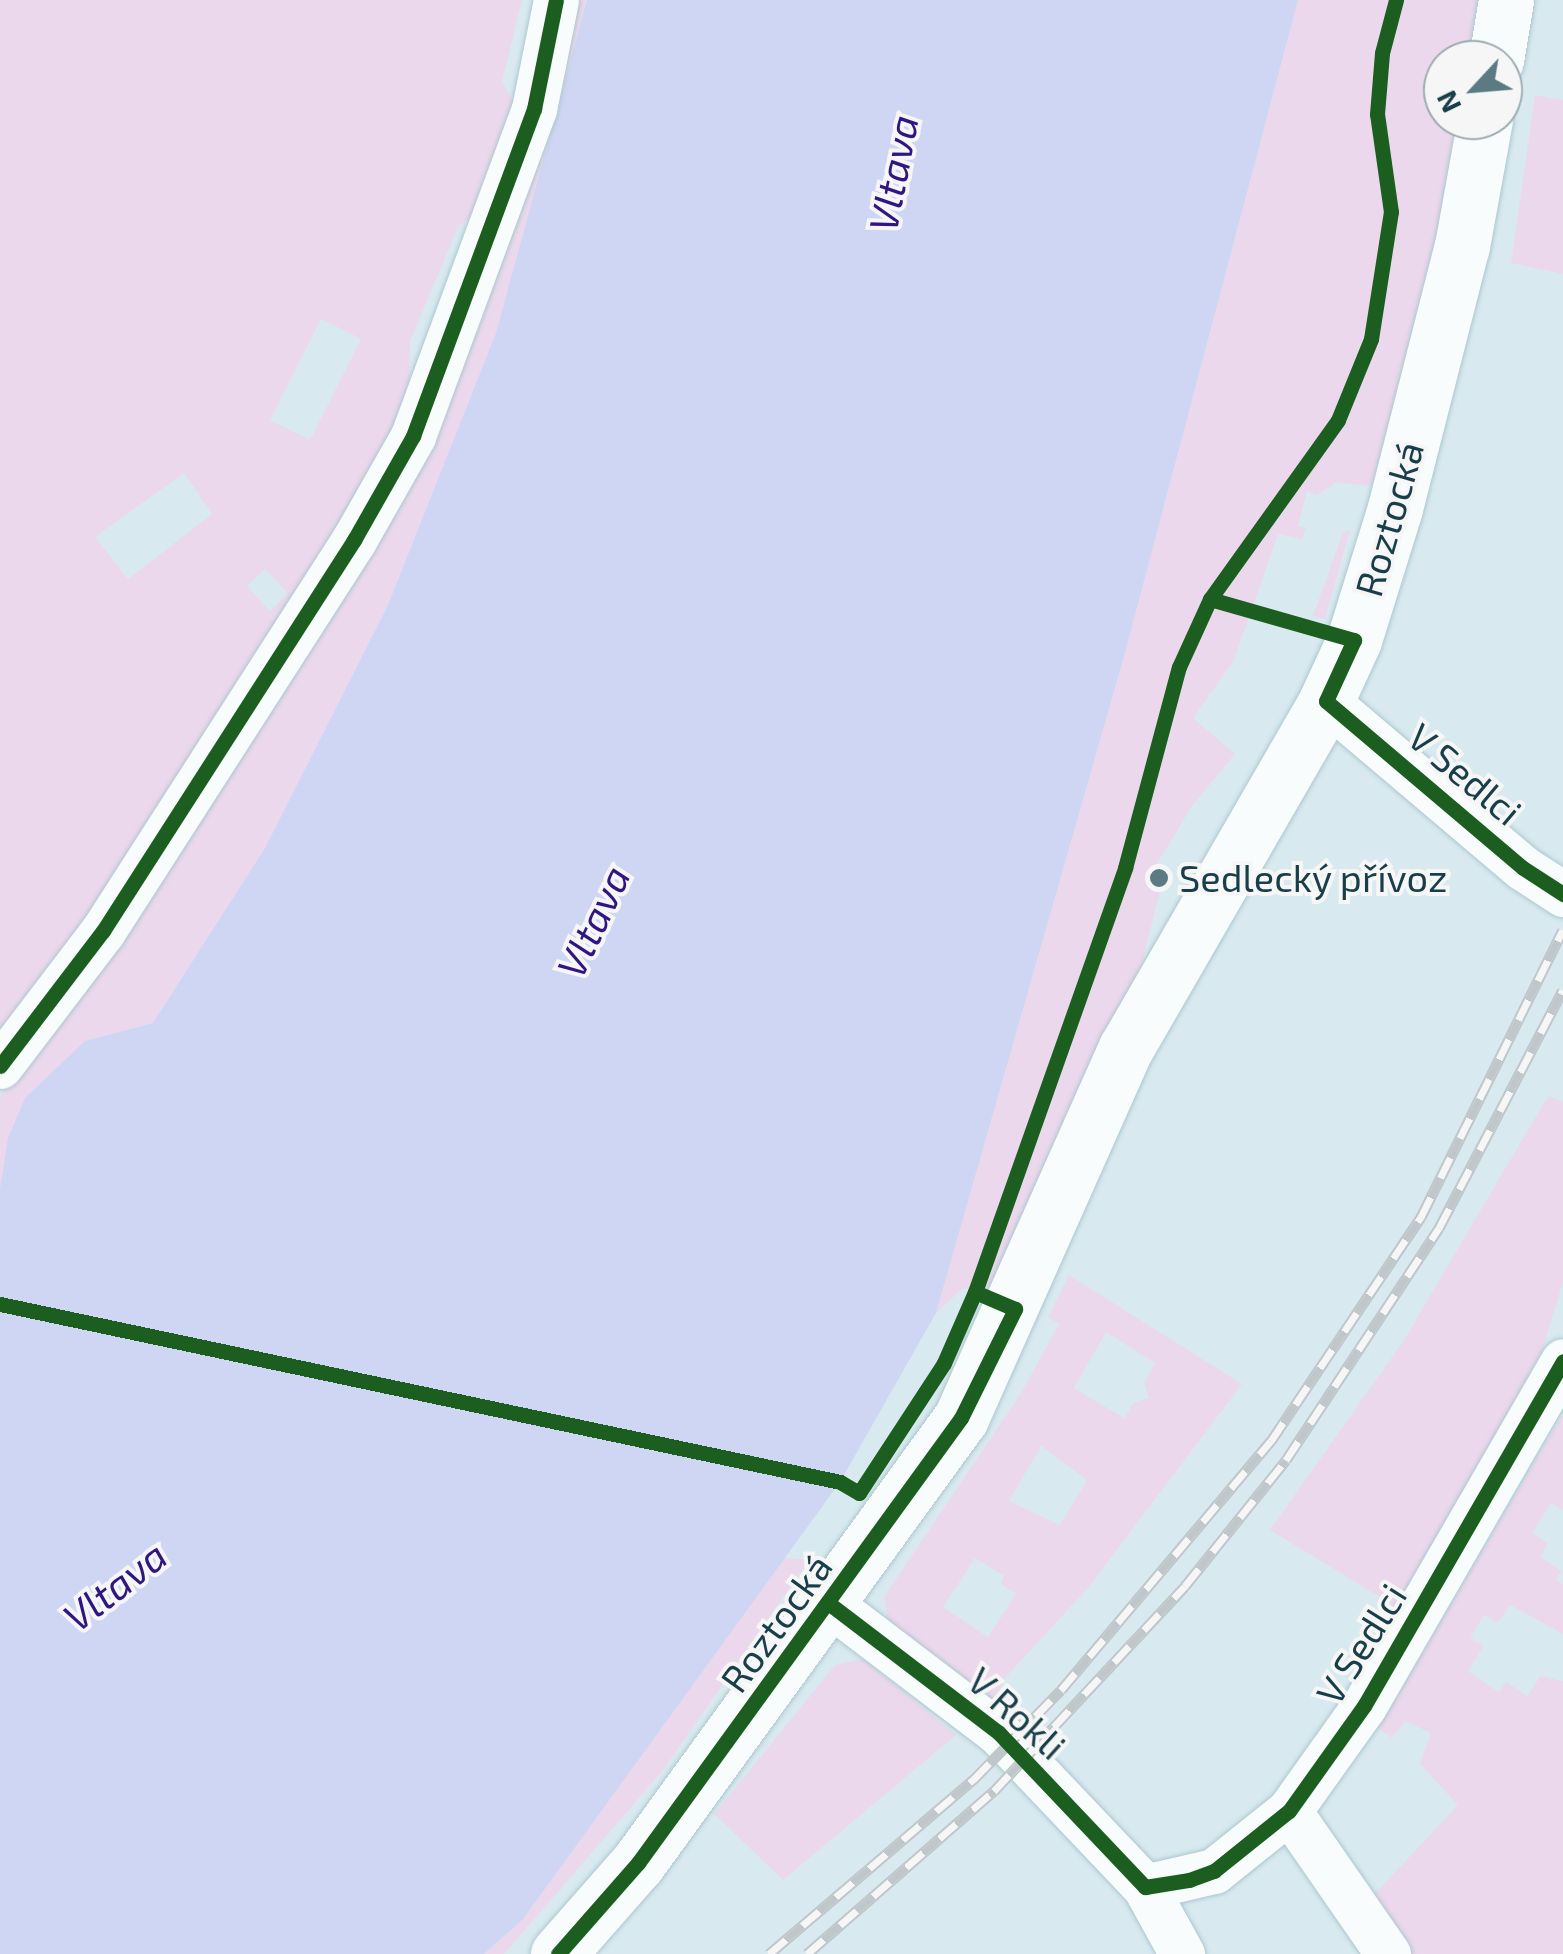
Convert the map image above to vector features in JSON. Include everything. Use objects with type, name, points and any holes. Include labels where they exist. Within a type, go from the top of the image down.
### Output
[{"type":"main road","points":[[1499,40],[1506,0]]},
{"type":"main road","name":"Roztocká","points":[[558,1954],[638,1863],[832,1604],[961,1418],[1126,1048],[1326,701],[1354,640],[1395,508],[1462,246],[1481,140]]},
{"type":"street","points":[[0,1066],[102,932],[354,540],[413,436],[534,109],[556,0]]},
{"type":"street","name":"V Sedlci","points":[[1326,701],[1522,868],[1563,894]]},
{"type":"street","name":"V Sedlci","points":[[1145,1887],[1214,1872],[1289,1811],[1364,1706],[1563,1361]]},
{"type":"street","name":"V Rokli","points":[[832,1604],[998,1732],[1145,1887],[1182,1954]]},
{"type":"street","points":[[1289,1811],[1388,1954]]},
{"type":"shaded area","points":[[0,0],[522,0],[502,82],[517,107],[473,217],[459,225],[410,341],[409,403],[388,458],[0,1047]],"holes":[[[321,319],[361,339],[310,440],[270,420]],[[184,473],[212,514],[128,579],[95,537]],[[265,569],[288,593],[270,611],[247,586]]]},
{"type":"shaded area","points":[[570,0],[587,0],[497,333],[388,605],[265,848],[153,1023],[85,1041],[0,1189],[0,1097],[420,446]]},
{"type":"shaded area","points":[[1298,0],[1478,0],[1472,40],[1423,40],[1423,140],[1455,140],[1440,223],[1375,480],[1366,486],[1337,482],[1317,495],[1307,491],[1298,526],[1306,528],[1302,539],[1278,534],[1234,660],[1193,718],[1235,754],[1192,806],[1150,875],[1162,883],[1141,966],[996,1287],[962,1289],[936,1313],[1125,653]]},
{"type":"shaded area","points":[[1535,95],[1563,100],[1563,274],[1511,263]]},
{"type":"shaded area","points":[[1350,530],[1325,619],[1313,616],[1343,532]]},
{"type":"shaded area","points":[[1548,1096],[1563,1102],[1563,1282],[1542,1350],[1401,1610],[1270,1530],[1404,1340]]},
{"type":"shaded area","points":[[1069,1275],[1242,1384],[1089,1587],[1004,1679],[993,1708],[887,1619],[884,1597],[1021,1393],[1059,1324],[1048,1317]],"holes":[[[1106,1332],[1155,1363],[1144,1384],[1149,1398],[1134,1402],[1124,1418],[1074,1388]],[[1041,1446],[1087,1480],[1060,1525],[1009,1501]],[[975,1558],[1004,1576],[1001,1584],[1016,1594],[988,1637],[943,1607]]]},
{"type":"shaded area","points":[[1563,1414],[1563,1510],[1551,1503],[1532,1533],[1548,1543],[1540,1557],[1562,1571],[1556,1579],[1563,1584],[1563,1634],[1510,1605],[1498,1623],[1484,1615],[1470,1638],[1484,1646],[1468,1671],[1499,1692],[1506,1682],[1528,1696],[1540,1676],[1563,1681],[1563,1954],[1395,1954],[1367,1902],[1458,1805],[1420,1764],[1431,1733],[1405,1721],[1392,1738],[1378,1728]]},
{"type":"shaded area","points":[[777,1557],[809,1560],[664,1769],[504,1954],[484,1954],[523,1919]]},
{"type":"shaded area","points":[[863,1659],[956,1735],[783,1880],[714,1814],[835,1665]]},
{"type":"water","name":"Vltava","points":[[587,0],[1298,0],[1125,653],[936,1313],[840,1482],[523,1919],[484,1954],[0,1954],[0,1189],[8,1138],[25,1098],[85,1041],[153,1023],[265,848],[388,605],[496,333]]},
{"type":"ferry route","points":[[0,1304],[840,1482]]},
{"type":"railway","points":[[769,1954],[974,1779],[1061,1690],[1271,1441],[1421,1217],[1563,930]]},
{"type":"railway","points":[[807,1954],[994,1791],[1185,1586],[1286,1460],[1439,1228],[1563,990]]},
{"type":"cycle path","points":[[0,1066],[103,931],[354,540],[413,436],[534,109],[556,0]]},
{"type":"cycle path","points":[[0,1304],[840,1482],[859,1493],[944,1363],[975,1292],[1125,868],[1179,667],[1210,599],[1338,420],[1371,339],[1391,212],[1377,114],[1382,53],[1396,0]]},
{"type":"cycle path","points":[[1210,599],[1354,640],[1326,701],[1523,868],[1563,894]]},
{"type":"cycle path","points":[[558,1954],[638,1863],[961,1418],[1015,1309],[975,1292]]},
{"type":"cycle path","points":[[831,1605],[998,1732],[1145,1887],[1189,1880],[1214,1871],[1289,1811],[1364,1706],[1563,1361]]},
{"type":"place","name":"Sedlecký přívoz","points":[[1159,878]]}]
